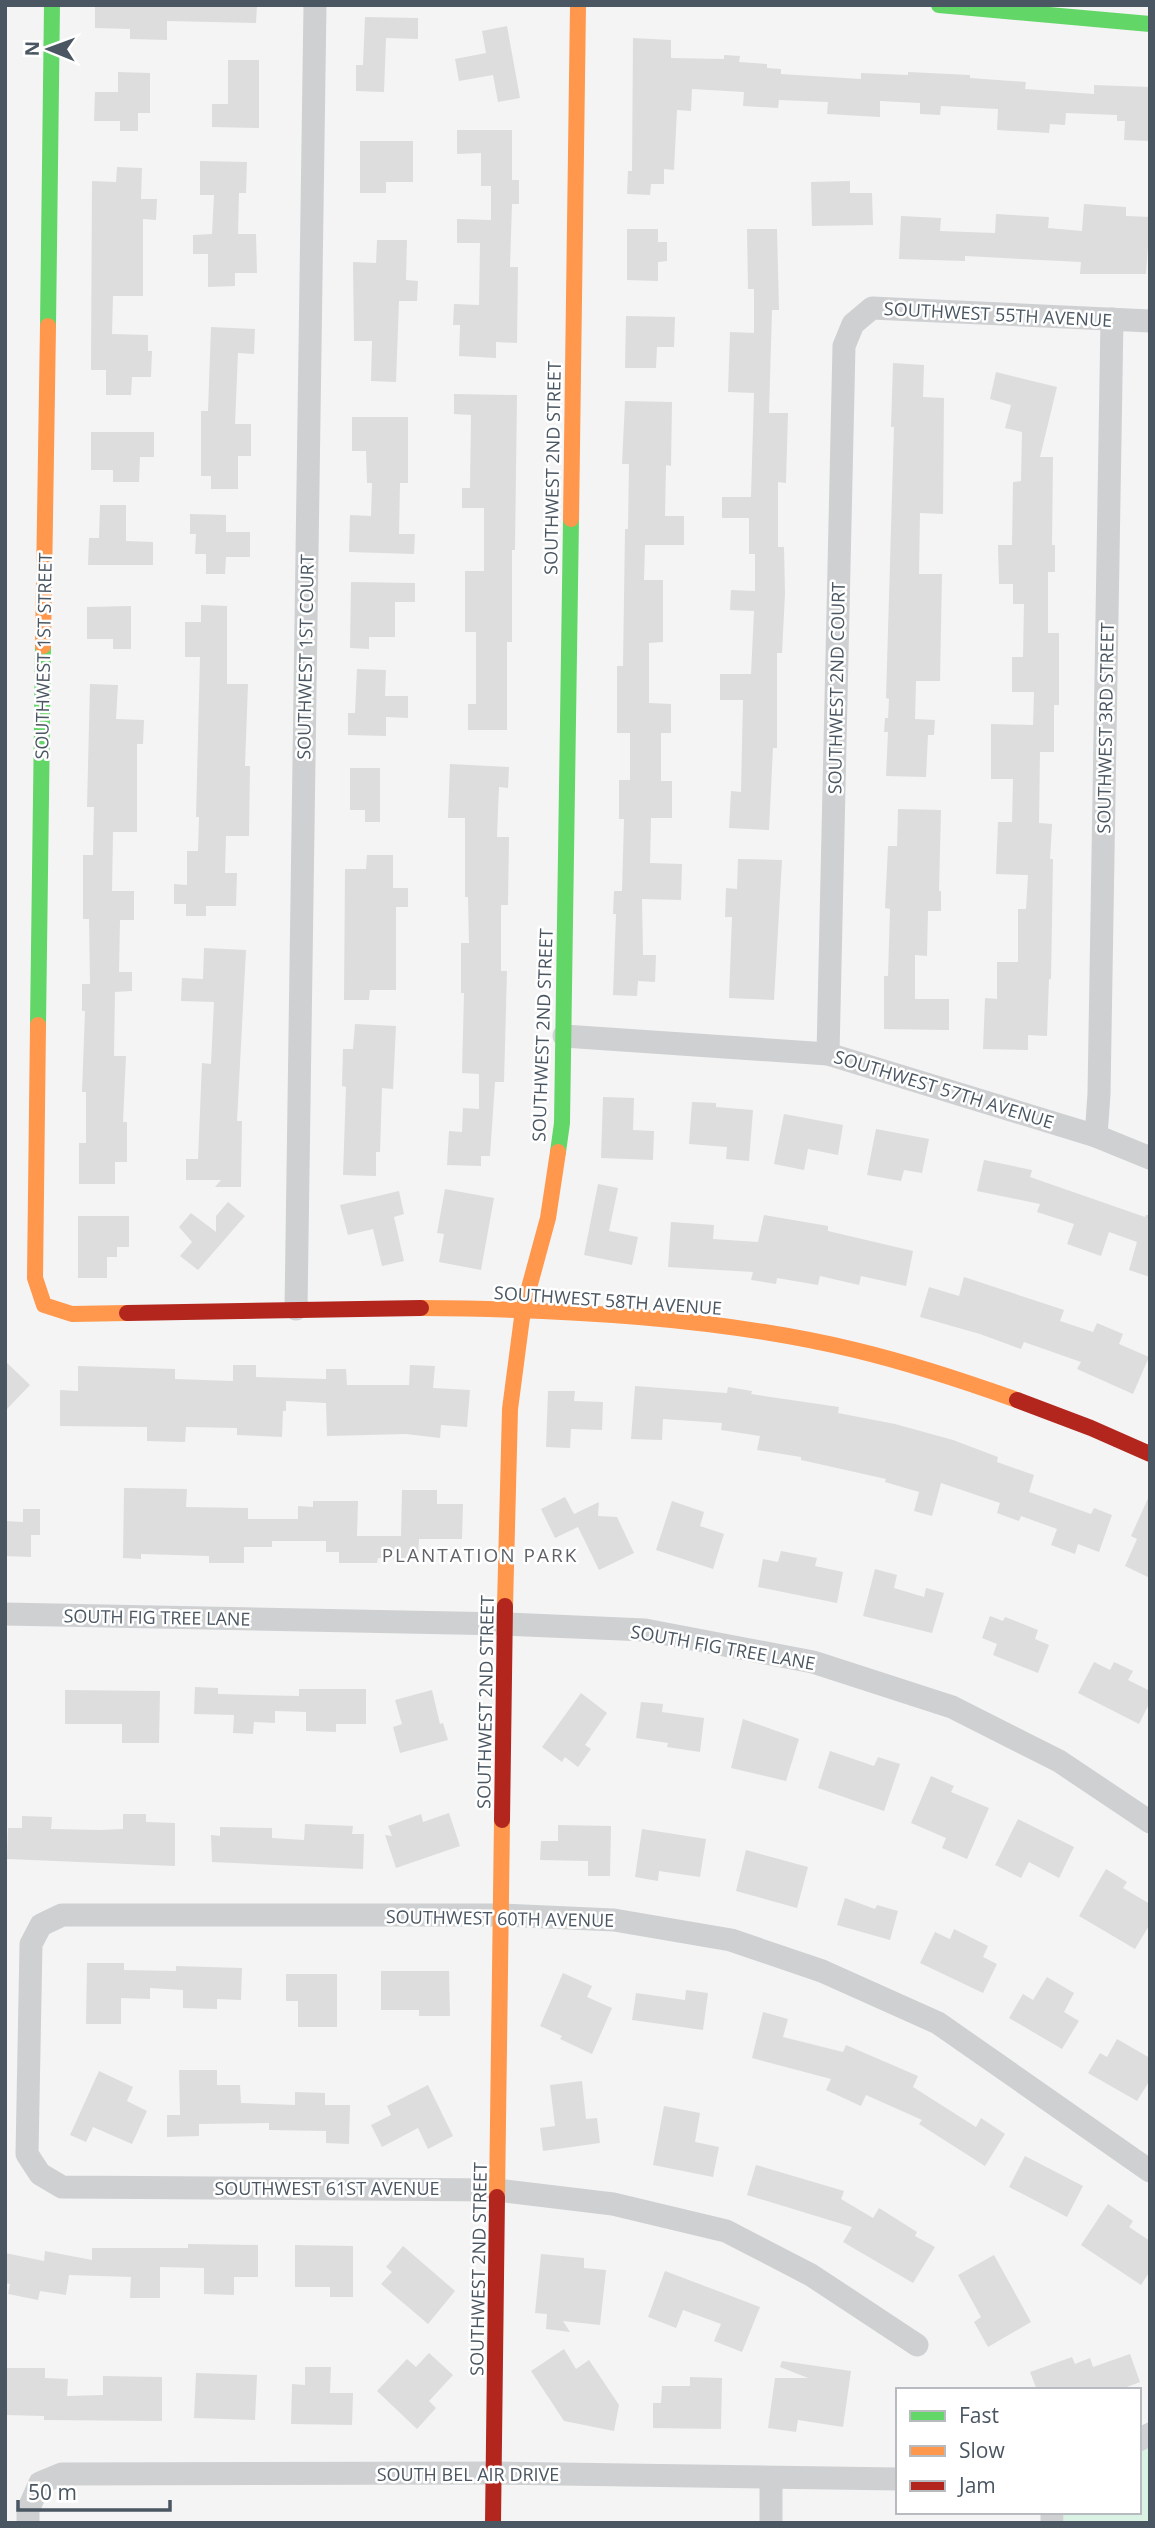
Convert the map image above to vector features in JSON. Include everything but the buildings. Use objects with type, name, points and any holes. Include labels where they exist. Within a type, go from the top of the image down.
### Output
[{"type":"street","name":"SOUTHWEST 1ST STREET","points":[[44,1305],[35,1278],[52,5]]},
{"type":"street","name":"SOUTHWEST 1ST COURT","points":[[296,1309],[315,5]]},
{"type":"street","name":"SOUTHWEST 2ND STREET","points":[[494,2523],[510,1409],[523,1310],[548,1218],[562,1123],[578,5]]},
{"type":"street","points":[[939,5],[1119,14],[1150,24]]},
{"type":"street","name":"SOUTHWEST 55TH AVENUE","points":[[853,324],[872,308],[1150,321]]},
{"type":"street","name":"SOUTHWEST 3RD STREET","points":[[1096,1136],[1100,1094],[1112,319]]},
{"type":"street","name":"SOUTHWEST 2ND COURT","points":[[828,1054],[844,346],[853,324]]},
{"type":"street","name":"SOUTHWEST 57TH AVENUE","points":[[564,1036],[828,1054],[1096,1136],[1150,1158]]},
{"type":"street","name":"SOUTHWEST 58TH AVENUE","points":[[44,1305],[72,1314],[296,1309],[523,1310],[689,1322],[839,1346],[964,1381],[1105,1433],[1150,1454]]},
{"type":"street","name":"SOUTH FIG TREE LANE","points":[[5,1614],[505,1624],[645,1630],[813,1662],[952,1707],[1059,1761],[1150,1822]]},
{"type":"street","name":"SOUTHWEST 60TH AVENUE","points":[[40,2174],[27,2154],[31,1944],[41,1925],[62,1915],[502,1915],[614,1920],[731,1940],[822,1971],[938,2023],[1150,2171]]},
{"type":"street","name":"SOUTHWEST 61ST AVENUE","points":[[40,2174],[62,2187],[498,2190],[613,2204],[726,2231],[810,2275],[917,2345]]},
{"type":"street","name":"SOUTH BEL AIR DRIVE","points":[[28,2523],[29,2510],[40,2483],[62,2474],[495,2473],[896,2479]]},
{"type":"street","points":[[771,2478],[771,2523]]},
{"type":"green space","points":[[1150,2445],[1150,2523],[1064,2523],[1064,2514],[1141,2514],[1141,2448]]},
{"type":"traffic: fast","points":[[48,326],[52,5]]},
{"type":"traffic: fast","points":[[939,5],[1150,24]]},
{"type":"traffic: fast","points":[[558,1152],[562,1123],[571,519]]},
{"type":"traffic: fast","points":[[38,1025],[43,646]]},
{"type":"traffic: slow","points":[[571,519],[578,5]]},
{"type":"traffic: slow","points":[[43,646],[48,326]]},
{"type":"traffic: slow","points":[[38,1025],[35,1278],[44,1305],[72,1314],[127,1313]]},
{"type":"traffic: slow","points":[[505,1606],[510,1409],[523,1310],[548,1218],[558,1152]]},
{"type":"traffic: slow","points":[[421,1308],[584,1313],[694,1322],[749,1330],[875,1355],[1017,1400]]},
{"type":"traffic: slow","points":[[497,2197],[502,1820]]},
{"type":"traffic: jam","points":[[127,1313],[421,1308]]},
{"type":"traffic: jam","points":[[1017,1400],[1150,1454]]},
{"type":"traffic: jam","points":[[502,1820],[505,1606]]},
{"type":"traffic: jam","points":[[493,2523],[497,2197]]},
{"type":"district","name":"PLANTATION PARK","points":[[480,1555]]}]
